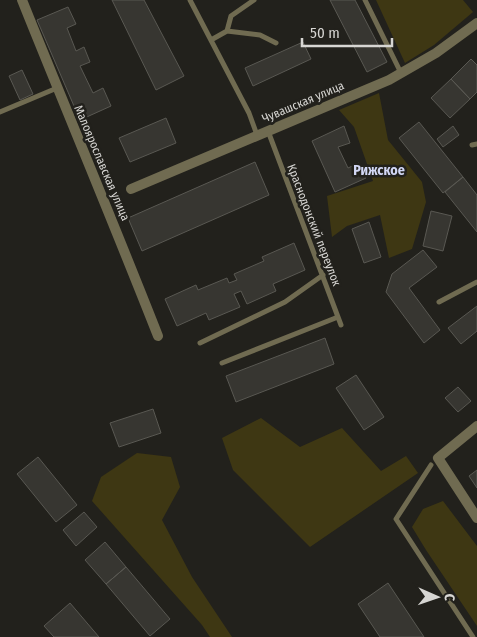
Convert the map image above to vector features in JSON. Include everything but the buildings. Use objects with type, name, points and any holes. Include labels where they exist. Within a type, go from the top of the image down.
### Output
[{"type":"street","name":"Малоярославская улица","points":[[22,0],[116,228],[158,336]]},
{"type":"street","name":"Чувашская улица","points":[[131,189],[389,80],[436,53],[477,23]]},
{"type":"street","points":[[477,426],[434,461],[477,518]]},
{"type":"lane","points":[[190,0],[249,113],[257,136]]},
{"type":"lane","points":[[227,32],[231,16],[254,0]]},
{"type":"lane","points":[[366,0],[401,73]]},
{"type":"lane","points":[[211,40],[227,32],[260,35],[276,43]]},
{"type":"lane","points":[[0,112],[57,88]]},
{"type":"lane","name":"Краснодонский переулок","points":[[268,131],[341,326]]},
{"type":"lane","points":[[200,343],[285,302],[323,275]]},
{"type":"lane","points":[[439,302],[477,282]]},
{"type":"lane","points":[[222,363],[338,317]]},
{"type":"lane","points":[[434,461],[396,519],[473,637]]},
{"type":"shaded area","points":[[376,0],[463,0],[473,12],[434,45],[405,63]]},
{"type":"shaded area","points":[[379,93],[388,140],[422,182],[426,202],[412,249],[389,258],[380,215],[347,226],[332,237],[327,196],[373,181],[354,127],[339,110]]},
{"type":"shaded area","points":[[261,418],[300,447],[342,428],[381,471],[406,456],[418,473],[310,547],[233,470],[222,438]]},
{"type":"shaded area","points":[[137,453],[171,457],[180,487],[162,520],[192,577],[232,637],[210,637],[202,625],[92,501],[101,477]]},
{"type":"shaded area","points":[[443,501],[477,546],[477,626],[412,527],[423,509]]},
{"type":"district","name":"Рижское","points":[[379,170]]}]
